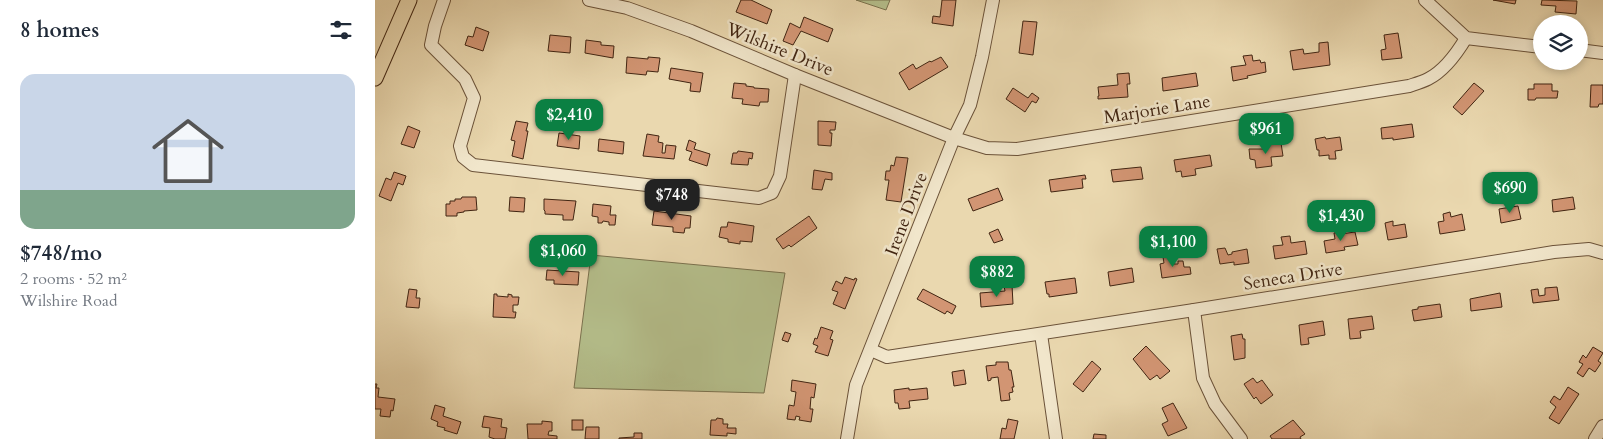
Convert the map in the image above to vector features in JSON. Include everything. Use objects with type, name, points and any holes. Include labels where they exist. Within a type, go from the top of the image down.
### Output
[{"type":"main road","points":[[375,78],[409,0]]},
{"type":"street","points":[[444,0],[431,45],[465,79],[474,98],[460,146],[463,157],[473,165],[759,198],[772,193],[780,176],[795,75]]},
{"type":"street","name":"Wilshire Drive","points":[[589,0],[627,8],[682,28],[954,138]]},
{"type":"street","name":"Irene Drive","points":[[847,439],[856,385],[954,138],[970,105],[993,0]]},
{"type":"street","points":[[1425,0],[1466,38],[1533,45]]},
{"type":"street","name":"Marjorie Lane","points":[[954,138],[987,148],[1017,149],[1409,86],[1428,79],[1441,69],[1457,53],[1466,38]]},
{"type":"street","points":[[1588,51],[1603,53]]},
{"type":"street","name":"Seneca Drive","points":[[871,350],[887,357],[1554,252],[1589,249],[1603,252]]},
{"type":"street","points":[[1194,310],[1203,378],[1215,404],[1241,439]]},
{"type":"street","points":[[1041,334],[1056,439]]},
{"type":"street","points":[[1595,439],[1603,426]]},
{"type":"green space","points":[[856,0],[890,0],[886,10]]},
{"type":"green space","points":[[591,255],[785,273],[764,393],[574,388]]},
{"type":"building","points":[[741,0],[751,0],[772,10],[767,24],[736,12]]},
{"type":"building","points":[[942,0],[956,0],[953,26],[932,23],[933,16],[940,17]]},
{"type":"building","points":[[1493,0],[1516,0],[1515,4]]},
{"type":"building","points":[[1542,0],[1577,1],[1576,14],[1555,12],[1556,6],[1541,5]]},
{"type":"building","points":[[804,17],[833,29],[828,42],[801,31],[793,45],[783,41],[790,23],[800,28]]},
{"type":"building","points":[[1023,21],[1037,22],[1033,55],[1019,53]]},
{"type":"building","points":[[476,27],[489,32],[483,51],[465,45],[468,36],[473,37]]},
{"type":"building","points":[[1398,33],[1402,58],[1382,60],[1381,50],[1386,49],[1384,35]]},
{"type":"building","points":[[550,35],[571,37],[570,53],[548,51]]},
{"type":"building","points":[[586,40],[601,42],[601,45],[614,46],[613,58],[585,53]]},
{"type":"building","points":[[1328,42],[1330,65],[1293,70],[1290,51],[1303,49],[1304,54],[1319,52],[1319,43]]},
{"type":"building","points":[[1252,55],[1253,61],[1260,60],[1261,63],[1265,62],[1266,72],[1233,81],[1231,67],[1246,65],[1243,56]]},
{"type":"building","points":[[627,57],[660,58],[658,72],[647,71],[646,75],[626,73]]},
{"type":"building","points":[[941,57],[948,67],[909,90],[899,73],[913,64],[916,69]]},
{"type":"building","points":[[671,68],[703,73],[700,92],[690,91],[691,83],[669,79]]},
{"type":"building","points":[[1129,73],[1130,84],[1127,84],[1128,97],[1098,99],[1098,87],[1118,85],[1117,74]]},
{"type":"building","points":[[1196,73],[1198,86],[1163,91],[1162,78]]},
{"type":"building","points":[[734,83],[746,84],[746,86],[754,88],[769,89],[768,102],[760,102],[759,106],[742,104],[743,99],[732,98]]},
{"type":"building","points":[[1474,83],[1484,91],[1462,115],[1453,107]]},
{"type":"building","points":[[1534,84],[1552,84],[1552,91],[1558,91],[1557,98],[1528,100],[1528,89],[1534,89]]},
{"type":"building","points":[[1591,85],[1603,85],[1603,104],[1599,104],[1598,107],[1590,107]]},
{"type":"building","points":[[1013,88],[1028,98],[1032,93],[1039,98],[1036,103],[1032,101],[1025,112],[1006,99]]},
{"type":"building","points":[[516,121],[528,123],[523,159],[512,156],[515,141],[511,140]]},
{"type":"building","points":[[818,121],[836,122],[835,130],[830,130],[830,133],[832,133],[831,146],[818,145]]},
{"type":"building","points":[[1412,124],[1414,137],[1393,140],[1393,138],[1382,139],[1381,128]]},
{"type":"building","points":[[408,126],[420,131],[414,148],[401,144]]},
{"type":"building","points":[[559,133],[580,136],[579,149],[557,146]]},
{"type":"building","points":[[647,134],[659,136],[658,142],[663,143],[662,153],[665,153],[666,145],[676,146],[674,159],[643,156]]},
{"type":"building","points":[[1325,137],[1326,139],[1340,137],[1342,150],[1335,151],[1336,159],[1329,159],[1329,155],[1319,156],[1315,139]]},
{"type":"building","points":[[599,139],[624,142],[623,154],[598,151]]},
{"type":"building","points":[[689,140],[696,143],[694,149],[710,154],[707,166],[689,160],[692,152],[686,150]]},
{"type":"building","points":[[1281,143],[1283,156],[1271,157],[1272,166],[1256,168],[1255,160],[1250,159],[1249,149],[1267,149],[1267,145]]},
{"type":"building","points":[[738,151],[753,153],[752,159],[749,158],[748,165],[731,164],[733,153]]},
{"type":"building","points":[[1210,155],[1212,166],[1195,169],[1196,175],[1182,177],[1181,171],[1176,172],[1174,160]]},
{"type":"building","points":[[896,157],[908,158],[901,202],[886,200],[889,180],[885,180],[886,171],[890,171],[891,165],[894,166]]},
{"type":"building","points":[[1141,167],[1143,179],[1113,182],[1111,170]]},
{"type":"building","points":[[814,170],[832,173],[832,180],[825,179],[822,190],[812,189]]},
{"type":"building","points":[[394,172],[406,176],[403,185],[398,183],[391,201],[379,196],[386,178],[391,180]]},
{"type":"building","points":[[1085,175],[1086,179],[1082,179],[1083,188],[1051,192],[1049,180]]},
{"type":"building","points":[[998,188],[1003,200],[973,211],[968,199]]},
{"type":"building","points":[[462,197],[476,197],[477,210],[457,213],[457,216],[446,216],[446,204],[450,204],[450,201],[461,199]]},
{"type":"building","points":[[510,197],[525,198],[524,212],[509,211]]},
{"type":"building","points":[[1573,197],[1575,209],[1553,212],[1552,200]]},
{"type":"building","points":[[544,199],[576,201],[573,220],[563,220],[563,215],[545,214]]},
{"type":"building","points":[[593,204],[611,206],[610,215],[616,215],[615,225],[609,225],[609,222],[603,221],[598,223],[598,217],[592,216]]},
{"type":"building","points":[[1518,206],[1521,219],[1501,223],[1499,209]]},
{"type":"building","points":[[654,211],[691,216],[690,228],[685,228],[684,233],[673,232],[673,227],[652,225]]},
{"type":"building","points":[[1450,212],[1451,217],[1462,214],[1465,230],[1440,234],[1438,222],[1444,221],[1443,214]]},
{"type":"building","points":[[809,216],[817,228],[791,247],[789,245],[783,249],[776,239]]},
{"type":"building","points":[[1393,221],[1393,226],[1405,224],[1407,237],[1388,240],[1385,223]]},
{"type":"building","points":[[728,222],[754,226],[752,242],[740,241],[740,244],[728,242],[728,239],[719,237],[721,227],[727,227]]},
{"type":"building","points":[[998,229],[1003,240],[994,243],[989,233]]},
{"type":"building","points":[[1341,232],[1341,234],[1355,232],[1358,245],[1344,247],[1345,250],[1326,253],[1324,241],[1335,239],[1334,233]]},
{"type":"building","points":[[1290,236],[1291,243],[1305,241],[1307,254],[1275,259],[1273,246],[1283,245],[1281,237]]},
{"type":"building","points":[[1225,248],[1228,255],[1232,254],[1232,252],[1247,249],[1249,263],[1234,265],[1234,262],[1220,264],[1217,249]]},
{"type":"building","points":[[1173,256],[1174,264],[1178,264],[1178,261],[1183,261],[1184,267],[1190,267],[1191,274],[1162,278],[1160,264],[1164,263],[1163,257]]},
{"type":"building","points":[[1132,268],[1134,282],[1110,286],[1108,272]]},
{"type":"building","points":[[547,270],[579,272],[578,285],[554,284],[554,280],[546,280]]},
{"type":"building","points":[[845,277],[857,279],[845,309],[833,304],[838,292],[832,290],[836,281],[842,284]]},
{"type":"building","points":[[1075,278],[1077,293],[1049,297],[1049,294],[1047,294],[1045,282]]},
{"type":"building","points":[[1012,285],[1013,304],[981,307],[980,293],[1005,291],[1004,286]]},
{"type":"building","points":[[1557,287],[1559,300],[1533,303],[1531,290],[1538,289],[1539,296],[1545,295],[1545,288]]},
{"type":"building","points":[[409,289],[417,290],[416,298],[420,298],[419,308],[406,307]]},
{"type":"building","points":[[923,289],[956,306],[952,314],[947,311],[945,314],[917,299]]},
{"type":"building","points":[[1500,293],[1502,307],[1471,311],[1470,299]]},
{"type":"building","points":[[494,294],[508,297],[508,294],[512,295],[512,297],[519,297],[518,305],[513,305],[513,312],[516,312],[515,318],[493,317]]},
{"type":"building","points":[[1440,304],[1442,317],[1414,321],[1412,310],[1418,309],[1418,307]]},
{"type":"building","points":[[1372,316],[1374,329],[1360,331],[1361,338],[1350,339],[1348,319]]},
{"type":"building","points":[[1323,321],[1325,335],[1308,338],[1309,344],[1301,345],[1299,325]]},
{"type":"building","points":[[821,327],[833,331],[830,339],[833,340],[828,356],[815,352],[818,346],[813,344]]},
{"type":"building","points":[[785,332],[791,334],[788,342],[782,340]]},
{"type":"building","points":[[1242,334],[1243,339],[1245,339],[1245,358],[1234,360],[1231,336]]},
{"type":"building","points":[[1146,346],[1170,371],[1160,379],[1157,375],[1150,380],[1133,359]]},
{"type":"building","points":[[1593,347],[1603,353],[1598,361],[1601,363],[1595,372],[1589,368],[1583,377],[1577,373],[1583,364],[1579,362],[1583,355],[1586,358]]},
{"type":"building","points":[[1092,361],[1101,369],[1083,392],[1073,384]]},
{"type":"building","points":[[996,362],[1008,362],[1009,370],[1011,370],[1014,387],[1012,387],[1013,392],[1009,393],[1010,400],[1001,401],[998,377],[991,378],[988,381],[986,366],[996,365]]},
{"type":"building","points":[[964,370],[966,384],[954,386],[952,372]]},
{"type":"building","points":[[1253,378],[1257,383],[1262,380],[1273,395],[1261,404],[1256,397],[1254,399],[1244,384]]},
{"type":"building","points":[[792,380],[816,384],[814,398],[811,397],[810,409],[813,409],[811,422],[799,420],[800,417],[796,416],[795,420],[787,419],[789,405],[794,406],[796,392],[791,391]]},
{"type":"building","points":[[375,384],[377,384],[376,388],[379,388],[378,397],[395,399],[390,417],[380,416],[381,409],[375,409]]},
{"type":"building","points":[[1568,387],[1579,394],[1559,424],[1549,418],[1556,407],[1550,402],[1554,396],[1560,400]]},
{"type":"building","points":[[909,388],[909,390],[927,388],[928,399],[909,401],[910,408],[899,409],[898,403],[895,403],[894,390]]},
{"type":"building","points":[[1173,403],[1187,428],[1168,436],[1162,424],[1168,421],[1162,408]]},
{"type":"building","points":[[435,405],[445,408],[443,416],[461,422],[457,434],[437,426],[438,422],[431,419]]},
{"type":"building","points":[[484,416],[502,419],[501,427],[507,428],[505,439],[489,437],[490,428],[482,427]]},
{"type":"building","points":[[717,418],[723,419],[723,424],[728,424],[727,428],[736,428],[736,434],[727,433],[727,436],[710,435],[711,420],[716,420]]},
{"type":"building","points":[[1008,419],[1018,421],[1014,439],[1000,439],[1002,428],[1006,429]]},
{"type":"building","points":[[572,420],[583,420],[583,430],[572,430]]},
{"type":"building","points":[[1293,420],[1305,434],[1300,437],[1301,439],[1272,439],[1270,436]]},
{"type":"building","points":[[542,421],[552,422],[552,431],[549,431],[548,435],[557,436],[557,439],[528,439],[527,424],[542,424]]},
{"type":"building","points":[[586,427],[599,427],[599,439],[585,439]]},
{"type":"building","points":[[634,433],[642,433],[642,439],[619,439],[634,437]]},
{"type":"building","points":[[1094,434],[1106,435],[1106,439],[1093,439]]}]
